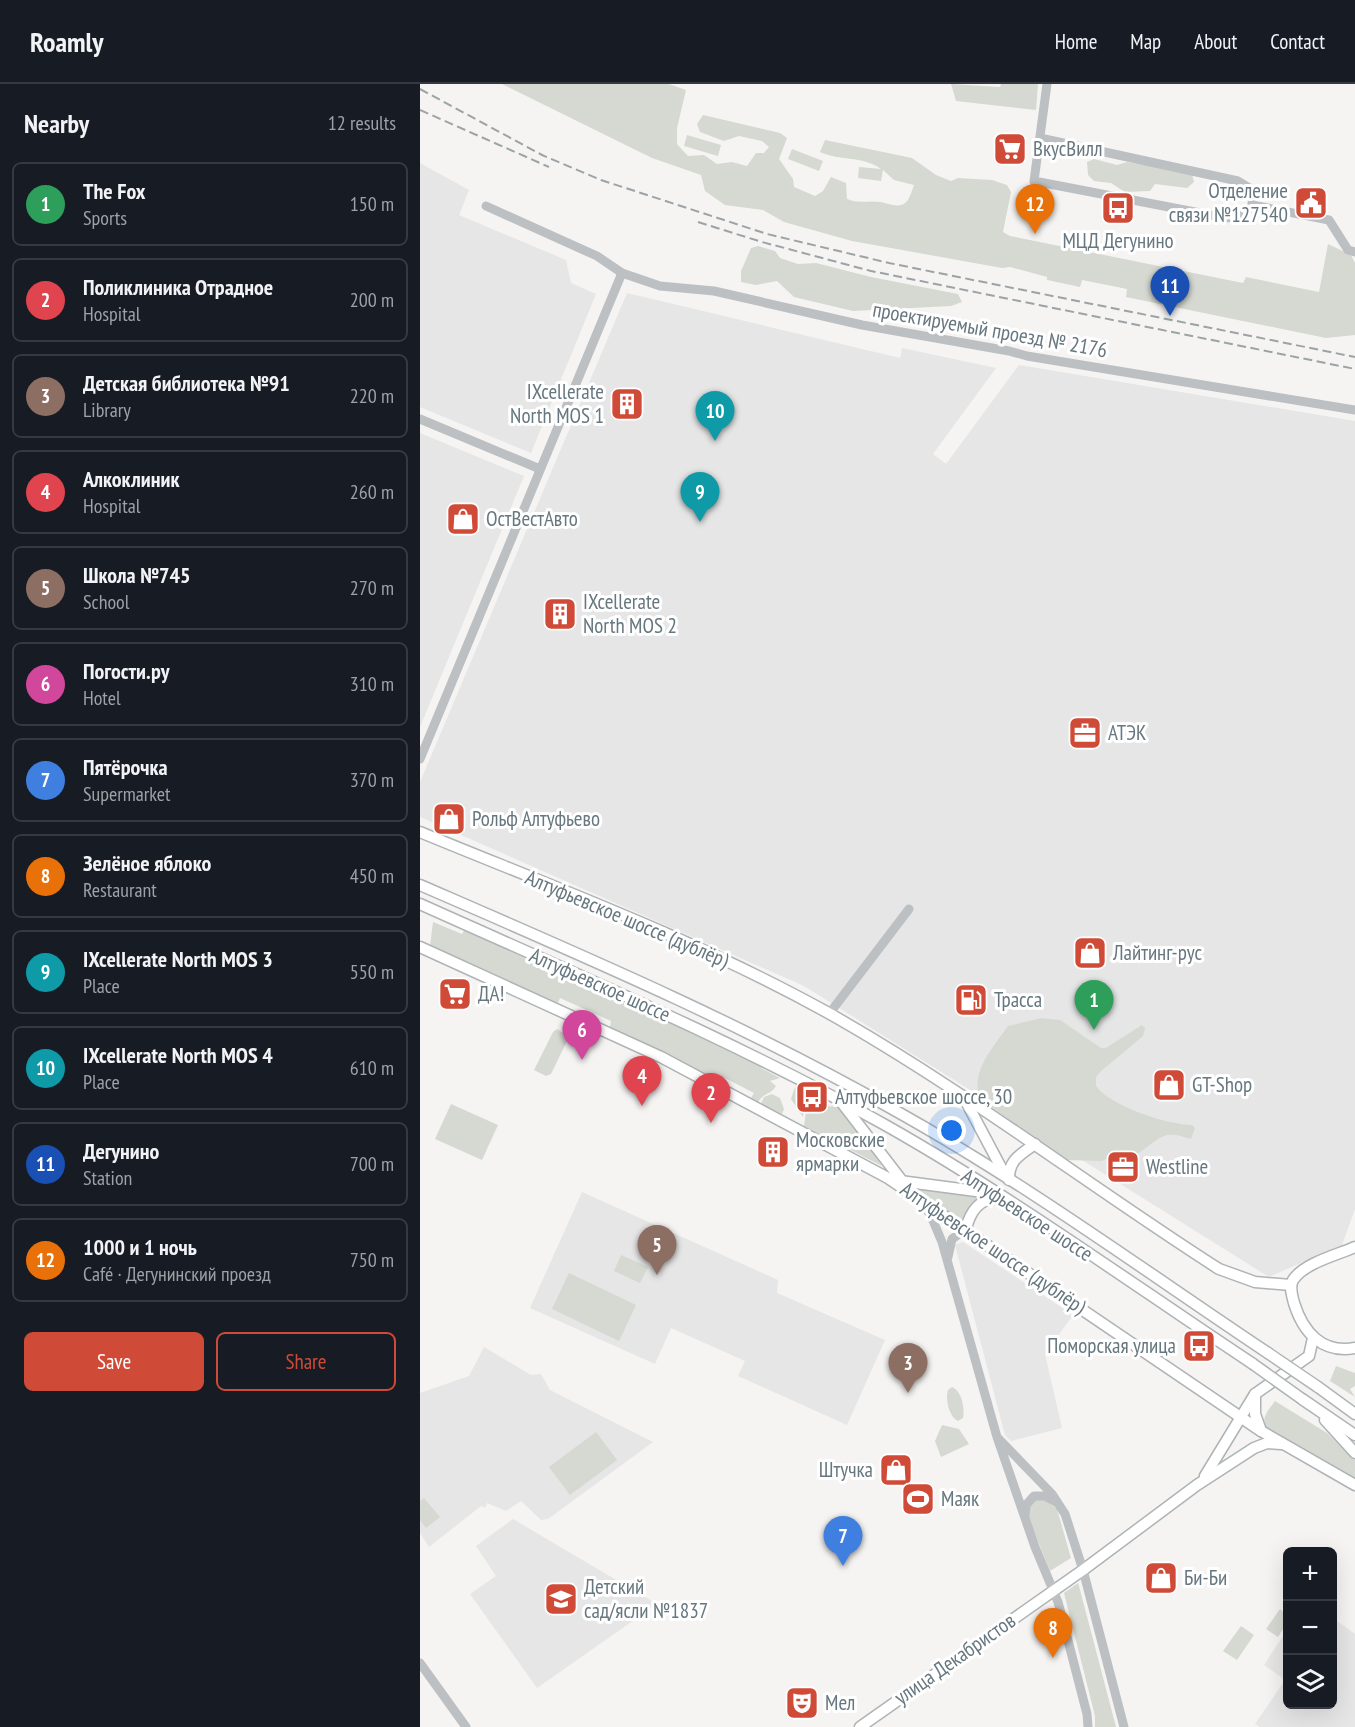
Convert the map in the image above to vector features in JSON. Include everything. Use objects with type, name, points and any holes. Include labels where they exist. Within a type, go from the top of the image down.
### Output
[{"type":"main road","name":"Алтуфьевское шоссе (дублёр)","points":[[420,832],[739,966],[829,1014],[963,1095],[1219,1269],[1255,1282],[1291,1285]]},
{"type":"main road","name":"Алтуфьевское шоссе","points":[[420,885],[767,1042],[898,1112],[1009,1180],[1355,1414]]},
{"type":"main road","name":"Алтуфьевское шоссе","points":[[420,904],[717,1037],[910,1140],[1006,1199],[1355,1435]]},
{"type":"main road","name":"Алтуфьевское шоссе (дублёр)","points":[[420,947],[661,1057],[888,1178],[1261,1431],[1355,1485]]},
{"type":"main road","points":[[963,1095],[995,1159],[1009,1180]]},
{"type":"main road","points":[[840,1101],[918,1199]]},
{"type":"main road","points":[[1009,1180],[1011,1163],[1035,1144]]},
{"type":"main road","points":[[888,1178],[903,1183],[979,1191],[1006,1199]]},
{"type":"main road","points":[[966,1229],[973,1210],[981,1203],[996,1198],[1006,1199]]},
{"type":"main road","points":[[1355,1247],[1302,1272],[1291,1285],[1291,1293],[1300,1320],[1313,1338],[1332,1347],[1355,1348]]},
{"type":"main road","name":"улица Декабристов","points":[[1197,1485],[1212,1468],[1239,1416],[1255,1394],[1309,1356],[1313,1338]]},
{"type":"main road","points":[[1255,1394],[1255,1414],[1261,1431]]},
{"type":"main road","points":[[1328,1395],[1355,1409]]},
{"type":"main road","points":[[1314,1406],[1355,1453]]},
{"type":"main road","name":"улица Декабристов","points":[[860,1727],[1083,1570],[1197,1485],[1260,1445],[1272,1443],[1287,1445]]},
{"type":"street","points":[[1040,138],[1238,181],[1253,190],[1252,205],[1244,216],[1226,218],[1034,181],[1047,84]]},
{"type":"street","points":[[1252,205],[1329,220],[1348,250],[1355,252]]},
{"type":"street","name":"проектируемый проезд № 2176","points":[[486,206],[597,256],[622,273],[660,286],[714,291],[851,323],[1027,356],[1355,410]]},
{"type":"street","points":[[420,759],[622,273]]},
{"type":"street","points":[[420,419],[540,469]]},
{"type":"street","points":[[829,1014],[909,909]]},
{"type":"street","points":[[918,1199],[931,1216],[948,1262],[997,1437],[1025,1519],[1053,1590],[1081,1688],[1088,1727]]},
{"type":"street","points":[[948,1262],[950,1243],[966,1229]]},
{"type":"street","points":[[997,1437],[1060,1505],[1083,1570],[1124,1727]]},
{"type":"street","points":[[1025,1519],[1026,1505],[1034,1496],[1045,1496],[1060,1505]]},
{"type":"street","points":[[420,1663],[466,1727]]},
{"type":"shaded area","points":[[502,84],[669,84],[686,90],[677,128],[677,144],[688,156],[704,155],[717,164],[732,162],[747,166],[756,153],[764,153],[769,147],[762,141],[739,136],[724,141],[700,132],[697,124],[703,115],[780,133],[787,138],[779,159],[793,179],[794,187],[815,196],[823,191],[831,177],[846,183],[847,199],[881,202],[896,206],[906,202],[914,185],[894,180],[883,170],[881,181],[858,178],[859,167],[881,169],[860,160],[835,157],[820,152],[825,140],[912,158],[936,175],[951,181],[958,178],[992,180],[1007,185],[1011,192],[1003,232],[1010,236],[1243,283],[1246,277],[1319,292],[1328,244],[1351,255],[1355,263],[1355,335],[1326,338],[1126,297],[1127,289],[1082,280],[1080,287],[1047,280],[1047,277],[1010,267],[1002,268],[852,241],[784,222],[763,210],[725,205],[705,191],[701,175],[652,158]]},
{"type":"shaded area","points":[[951,84],[1000,87],[1001,84],[1038,84],[1036,110],[956,101]]},
{"type":"shaded area","points":[[687,135],[721,145],[718,156],[684,146]]},
{"type":"shaded area","points":[[792,149],[823,161],[819,171],[788,159]]},
{"type":"shaded area","points":[[1094,159],[1117,165],[1127,162],[1187,172],[1192,174],[1194,182],[1187,188],[1155,184],[1150,191],[1125,192],[1111,183],[1094,181],[1088,175],[1087,162]]},
{"type":"shaded area","points":[[420,163],[469,190],[459,215],[566,260],[571,283],[596,294],[531,453],[420,407]]},
{"type":"shaded area","points":[[758,246],[775,251],[780,258],[798,264],[816,263],[871,277],[958,294],[962,302],[951,306],[853,311],[794,297],[777,281],[756,285],[741,282],[741,271],[751,248]]},
{"type":"shaded area","points":[[627,293],[900,358],[902,348],[996,368],[933,454],[946,464],[1019,365],[1355,421],[1355,1209],[1342,1245],[1269,1277],[804,986],[420,817],[420,782]]},
{"type":"shaded area","points":[[420,433],[524,476],[420,727]]},
{"type":"shaded area","points":[[433,922],[462,934],[465,929],[763,1064],[761,1068],[780,1078],[770,1081],[776,1086],[758,1102],[751,1098],[754,1093],[719,1075],[716,1080],[610,1027],[611,1021],[560,998],[558,1003],[430,946]]},
{"type":"shaded area","points":[[1042,1018],[1060,1020],[1101,1048],[1106,1048],[1142,1025],[1145,1028],[1143,1036],[1101,1071],[1096,1077],[1096,1086],[1114,1101],[1140,1113],[1169,1122],[1192,1125],[1195,1128],[1191,1139],[1167,1135],[1132,1155],[1116,1154],[1102,1161],[1066,1160],[980,1099],[978,1079],[981,1069],[990,1051],[1008,1026]]},
{"type":"shaded area","points":[[557,1029],[569,1037],[551,1074],[546,1076],[534,1070],[553,1032]]},
{"type":"shaded area","points":[[795,1087],[806,1093],[803,1117],[791,1099]]},
{"type":"shaded area","points":[[772,1094],[780,1098],[784,1109],[782,1114],[761,1104],[764,1097]]},
{"type":"shaded area","points":[[808,1097],[814,1100],[815,1098],[831,1107],[834,1102],[839,1106],[882,1166],[804,1126]]},
{"type":"shaded area","points":[[451,1104],[498,1125],[482,1160],[435,1139]]},
{"type":"shaded area","points":[[916,1188],[982,1195],[970,1206],[962,1220],[916,1192]]},
{"type":"shaded area","points":[[582,1192],[778,1280],[777,1293],[885,1340],[847,1425],[738,1376],[745,1361],[671,1328],[655,1364],[530,1308]]},
{"type":"shaded area","points":[[963,1242],[1073,1315],[1045,1354],[1062,1428],[1011,1441],[1005,1435],[955,1245]]},
{"type":"shaded area","points":[[621,1255],[648,1267],[640,1283],[614,1271]]},
{"type":"shaded area","points":[[569,1273],[636,1305],[619,1341],[552,1309]]},
{"type":"shaded area","points":[[484,1347],[531,1375],[541,1374],[550,1390],[653,1442],[548,1519],[541,1520],[521,1501],[506,1511],[487,1503],[485,1508],[481,1506],[429,1547],[420,1533],[420,1393],[469,1376]]},
{"type":"shaded area","points":[[1336,1366],[1355,1373],[1355,1386],[1350,1389],[1355,1397],[1330,1381]]},
{"type":"shaded area","points":[[952,1387],[958,1392],[964,1410],[963,1418],[958,1421],[952,1416],[947,1403],[948,1390]]},
{"type":"shaded area","points":[[1275,1401],[1327,1433],[1355,1460],[1355,1480],[1269,1431],[1264,1420]]},
{"type":"shaded area","points":[[942,1425],[959,1429],[969,1444],[941,1457],[935,1441]]},
{"type":"shaded area","points":[[596,1432],[617,1460],[570,1495],[549,1467]]},
{"type":"shaded area","points":[[424,1498],[440,1517],[426,1528],[420,1520],[420,1501]]},
{"type":"shaded area","points":[[1042,1498],[1057,1509],[1071,1558],[1050,1571],[1027,1514],[1032,1500]]},
{"type":"shaded area","name":"Детский сад/ясли №1837","points":[[513,1519],[657,1604],[537,1688],[470,1594],[496,1576],[476,1546]]},
{"type":"shaded area","points":[[1078,1583],[1116,1727],[1095,1727],[1095,1716],[1064,1593]]},
{"type":"shaded area","points":[[1280,1609],[1283,1612],[1283,1629],[1278,1637],[1266,1629]]},
{"type":"shaded area","points":[[1337,1621],[1355,1634],[1355,1727],[1260,1727],[1255,1724],[1283,1683],[1283,1709],[1337,1709]]},
{"type":"shaded area","points":[[1241,1626],[1254,1635],[1237,1660],[1223,1651]]},
{"type":"shaded area","points":[[1283,1636],[1283,1679],[1264,1665]]},
{"type":"railway","points":[[420,89],[542,155],[601,180],[767,234],[889,263],[1355,357]]},
{"type":"railway","points":[[420,110],[549,167]]},
{"type":"railway","points":[[698,222],[762,242],[871,271],[1355,369]]},
{"type":"place","name":"ВкусВилл","points":[[1010,149]]},
{"type":"place","name":"Отделение связи №127540","points":[[1311,203]]},
{"type":"place","name":"МЦД Дегунино","points":[[1118,208]]},
{"type":"place","name":"1000 и 1 ночь","points":[[1035,234]]},
{"type":"place","name":"Дегунино","points":[[1170,316]]},
{"type":"place","name":"IXcellerate North MOS 1","points":[[627,404]]},
{"type":"place","name":"IXcellerate North MOS 4","points":[[715,441]]},
{"type":"place","name":"ОстВестАвто","points":[[463,519]]},
{"type":"place","name":"IXcellerate North MOS 3","points":[[700,522]]},
{"type":"place","name":"IXcellerate North MOS 2","points":[[560,614]]},
{"type":"place","name":"АТЭК","points":[[1085,733]]},
{"type":"place","name":"Рольф Алтуфьево","points":[[449,819]]},
{"type":"place","name":"Лайтинг-рус","points":[[1090,953]]},
{"type":"place","name":"ДА!","points":[[455,994]]},
{"type":"place","name":"Трасса","points":[[971,1000]]},
{"type":"place","name":"The Fox","points":[[1094,1030]]},
{"type":"place","name":"Погости.ру","points":[[582,1060]]},
{"type":"place","name":"GT-Shop","points":[[1169,1085]]},
{"type":"place","name":"Алтуфьевское шоссе, 30","points":[[812,1097]]},
{"type":"place","name":"Алкоклиник","points":[[642,1106]]},
{"type":"place","name":"Поликлиника Отрадное","points":[[711,1123]]},
{"type":"place","name":"Московские ярмарки","points":[[773,1152]]},
{"type":"place","name":"Westline","points":[[1123,1167]]},
{"type":"place","name":"Школа №745","points":[[657,1275]]},
{"type":"place","name":"Поморская улица","points":[[1199,1346]]},
{"type":"place","name":"Детская библиотека №91","points":[[908,1393]]},
{"type":"place","name":"Штучка","points":[[896,1470]]},
{"type":"place","name":"Маяк","points":[[918,1499]]},
{"type":"place","name":"Пятёрочка","points":[[843,1566]]},
{"type":"place","name":"Би-Би","points":[[1161,1578]]},
{"type":"place","name":"Детский сад/ясли №1837","points":[[561,1599]]},
{"type":"place","name":"Зелёное яблоко","points":[[1053,1658]]},
{"type":"place","name":"Мел","points":[[802,1703]]}]
